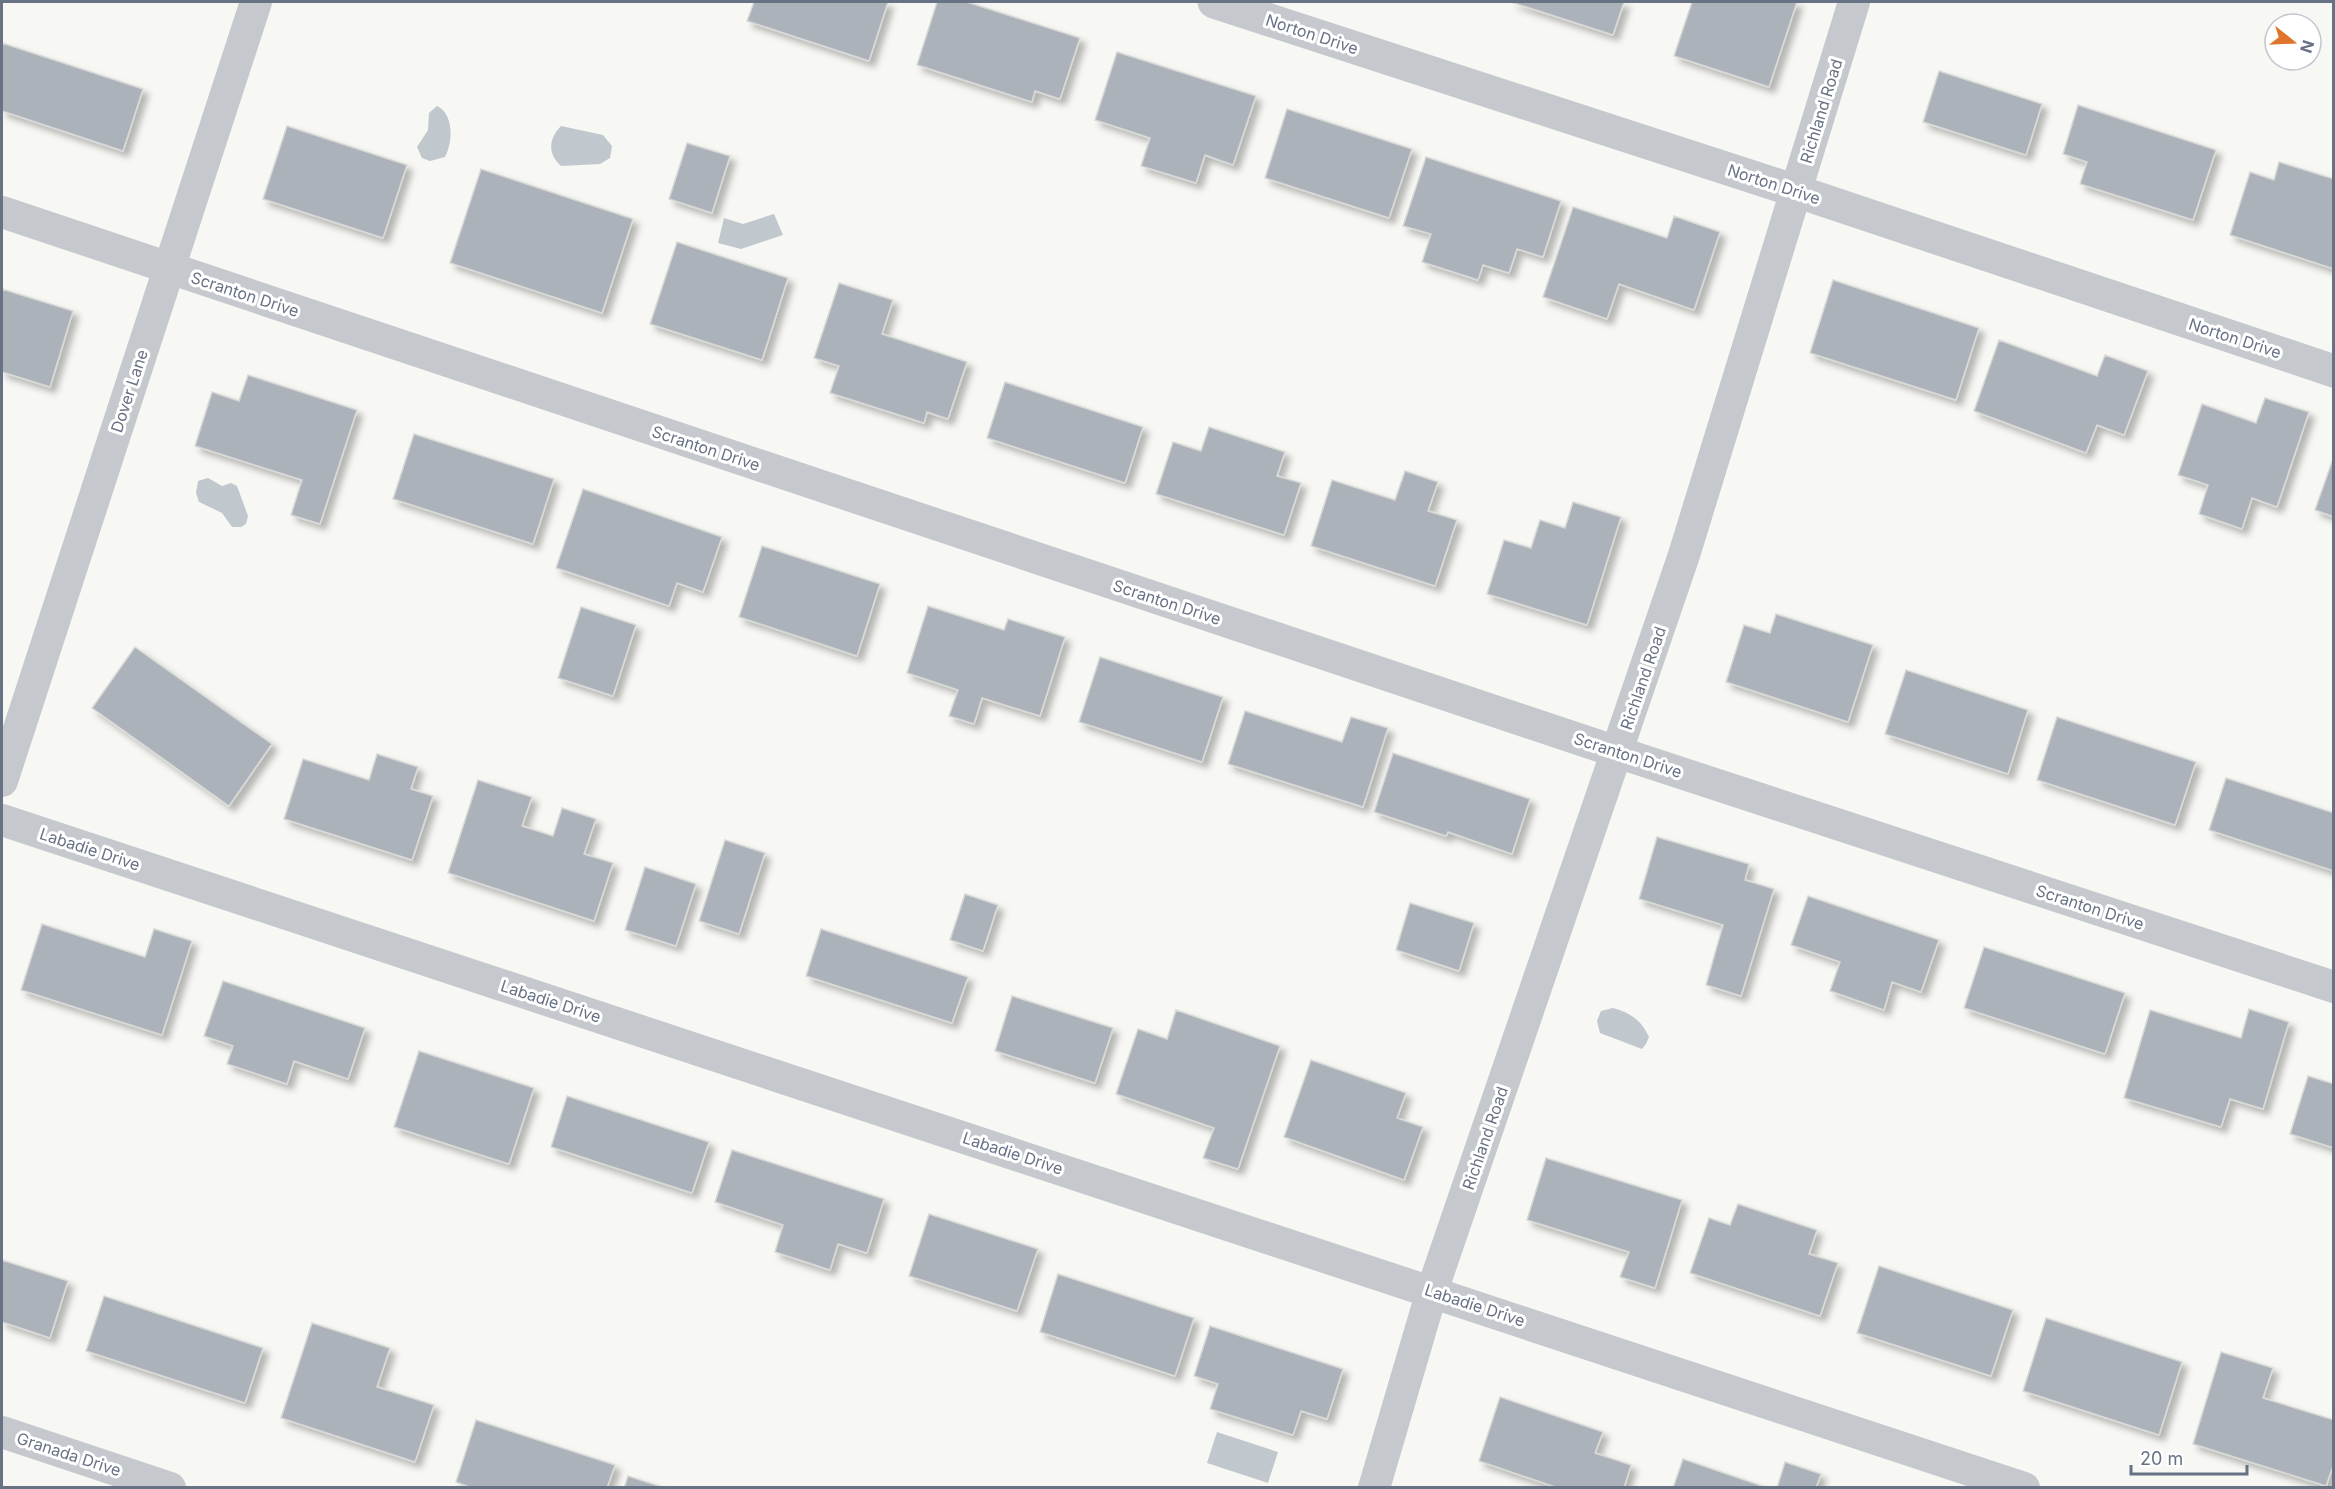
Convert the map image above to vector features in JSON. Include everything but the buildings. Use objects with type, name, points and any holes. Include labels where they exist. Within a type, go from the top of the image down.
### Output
[{"type":"street","name":"Dover Lane","points":[[2,781],[256,2]]},
{"type":"street","name":"Norton Drive","points":[[1214,2],[1796,191],[2334,371]]},
{"type":"street","name":"Richland Road","points":[[1374,1488],[1432,1291],[1684,555],[1854,2]]},
{"type":"street","name":"Scranton Drive","points":[[2,212],[1617,752],[2334,987]]},
{"type":"street","name":"Labadie Drive","points":[[2,819],[2024,1488]]},
{"type":"street","name":"Granada Drive","points":[[2,1432],[170,1488]]},
{"type":"shaded area","points":[[437,106],[447,115],[450,144],[445,157],[430,161],[422,158],[417,147],[428,130],[429,113]]},
{"type":"shaded area","points":[[561,126],[603,135],[612,146],[610,158],[600,164],[561,166],[553,156],[551,146]]},
{"type":"shaded area","points":[[774,214],[783,235],[741,249],[718,243],[724,218],[743,224]]},
{"type":"shaded area","points":[[208,478],[222,486],[231,483],[237,486],[248,516],[246,524],[241,527],[232,527],[222,513],[199,502],[196,493],[198,481]]},
{"type":"shaded area","points":[[1613,1008],[1630,1015],[1643,1026],[1649,1037],[1642,1049],[1600,1033],[1597,1021],[1601,1011]]},
{"type":"shaded area","points":[[1217,1432],[1278,1452],[1268,1483],[1207,1463]]}]
